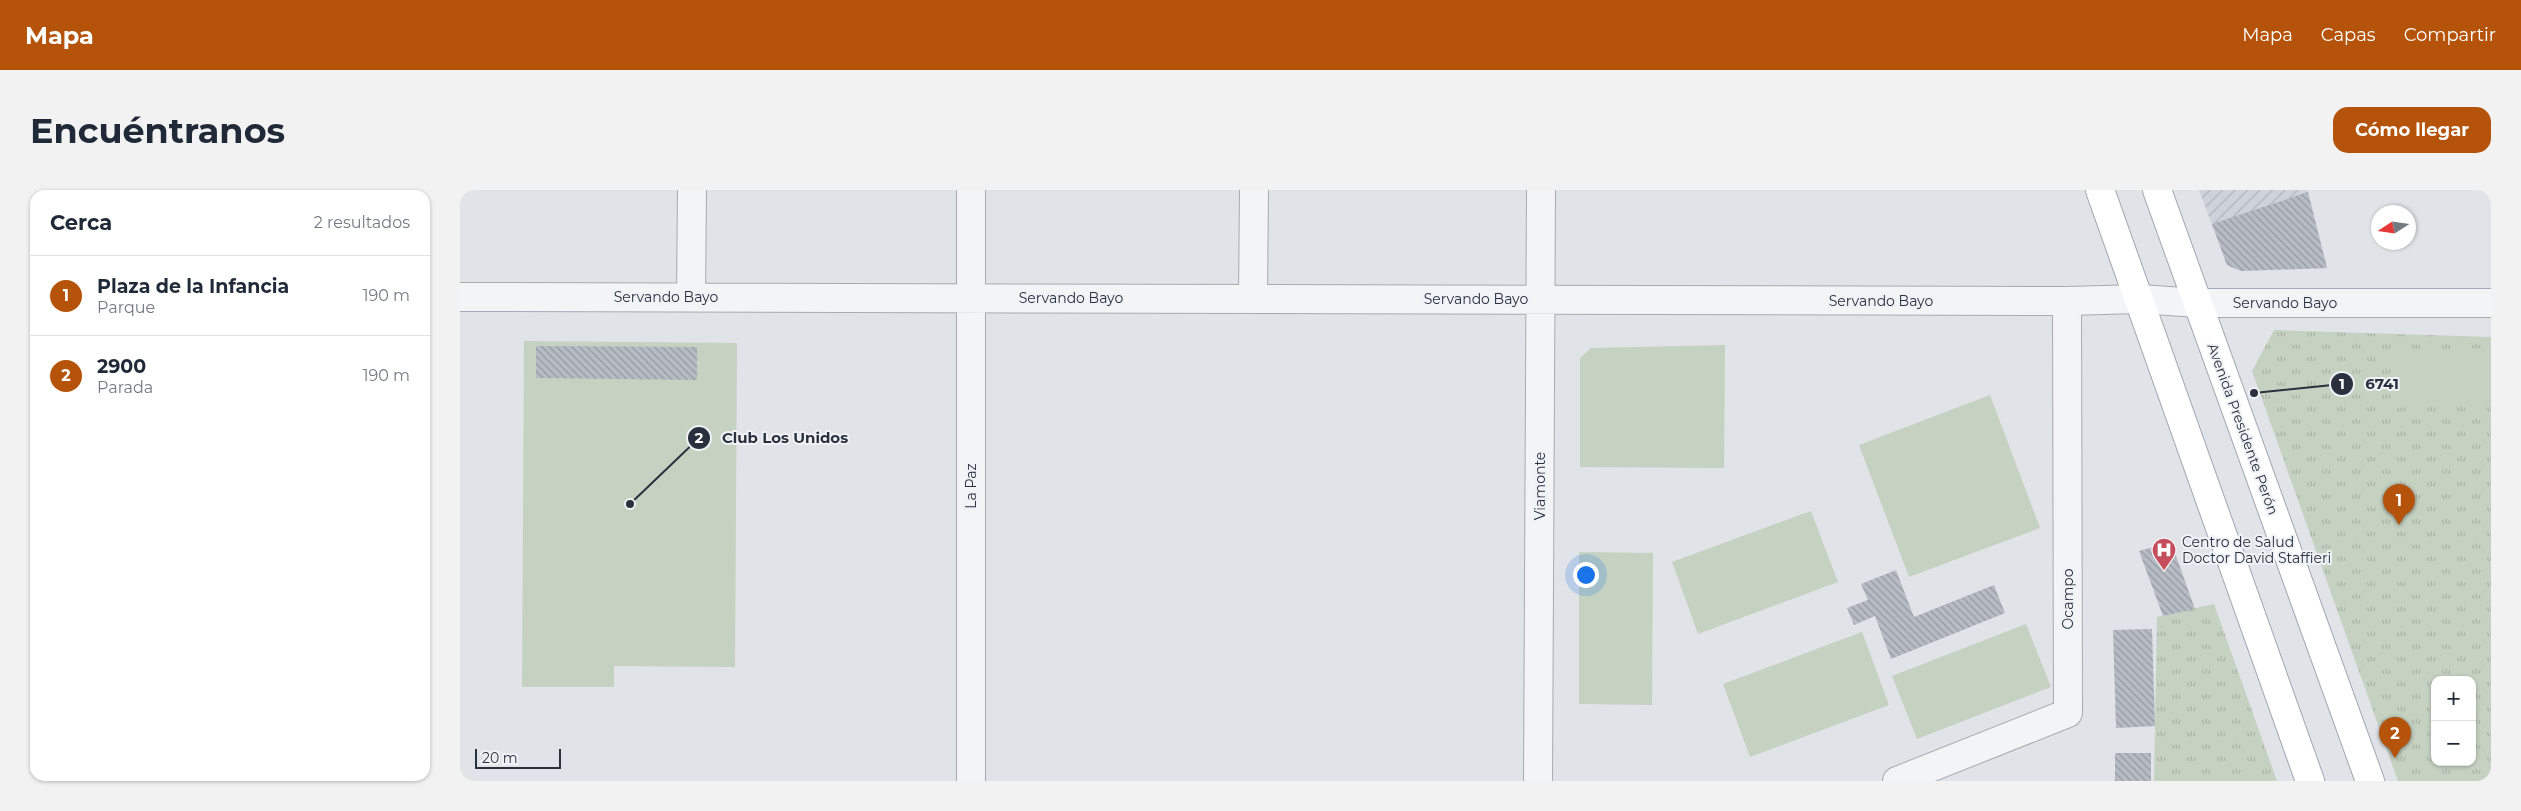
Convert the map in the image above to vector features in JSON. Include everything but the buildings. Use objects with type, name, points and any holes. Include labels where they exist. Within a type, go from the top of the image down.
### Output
[{"type":"main road","points":[[2100,190],[2310,781]]},
{"type":"main road","name":"Avenida Presidente Perón","points":[[2157,190],[2370,781]]},
{"type":"street","points":[[691,297],[692,190]]},
{"type":"street","name":"La Paz","points":[[970,190],[971,781]]},
{"type":"street","points":[[1253,298],[1254,190]]},
{"type":"street","name":"Viamonte","points":[[1538,781],[1541,190]]},
{"type":"street","name":"Servando Bayo","points":[[460,296],[2067,302],[2138,299],[2198,303],[2491,303]]},
{"type":"street","name":"Ocampo","points":[[1898,781],[2068,712],[2067,302]]},
{"type":"shaded area","points":[[2199,190],[2307,190],[2327,268],[2241,271],[2227,265]]},
{"type":"green space","points":[[2274,330],[2491,337],[2491,781],[2398,781],[2252,371]]},
{"type":"green space","points":[[524,341],[737,343],[735,667],[614,666],[614,687],[522,687]]},
{"type":"green space","points":[[1725,345],[1724,468],[1580,467],[1580,358],[1591,348]]},
{"type":"green space","points":[[2491,348],[2491,405],[2394,408],[2393,351]]},
{"type":"green space","points":[[1990,395],[2040,528],[1909,577],[1859,445]]},
{"type":"green space","points":[[1811,511],[1838,582],[1698,634],[1672,562]]},
{"type":"green space","points":[[1579,552],[1653,553],[1652,705],[1579,704]]},
{"type":"green space","points":[[2214,604],[2277,781],[2154,781],[2157,617]]},
{"type":"green space","points":[[2026,624],[2051,687],[1917,739],[1892,676]]},
{"type":"green space","points":[[1862,632],[1889,705],[1750,757],[1723,684]]},
{"type":"place","name":"6741","points":[[2254,393]]},
{"type":"place","name":"Club Los Unidos","points":[[630,504]]},
{"type":"place","name":"Plaza de la Infancia","points":[[2399,525]]},
{"type":"place","name":"Centro de Salud Doctor David Staffieri","points":[[2164,571]]},
{"type":"place","name":"2900","points":[[2395,758]]}]
